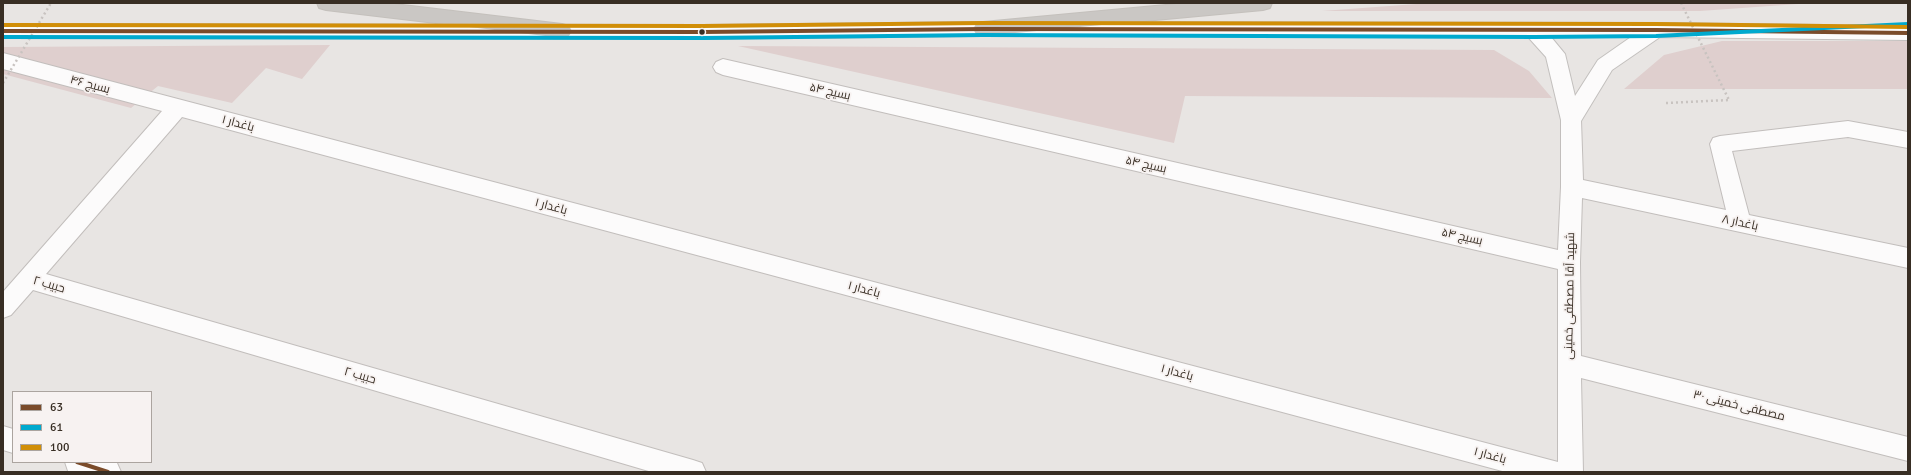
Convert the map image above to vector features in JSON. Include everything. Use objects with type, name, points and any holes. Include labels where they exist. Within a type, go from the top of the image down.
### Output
[{"type":"highway","points":[[326,3],[562,31]]},
{"type":"highway","points":[[983,29],[1263,3]]},
{"type":"street","points":[[1571,120],[1605,65],[1656,30],[1908,18]]},
{"type":"street","points":[[3,31],[702,32],[983,29],[1656,30],[1908,33]]},
{"type":"street","name":"شهید آقا مصطفی خمینی","points":[[1534,31],[1555,54],[1571,120],[1572,187],[1569,262],[1570,472]]},
{"type":"street","name":"بسیج ۴۶","points":[[3,62],[177,108]]},
{"type":"street","name":"بسیج ۵۴","points":[[723,67],[1569,262]]},
{"type":"street","points":[[3,308],[177,108]]},
{"type":"street","name":"باغدار ۱","points":[[177,108],[1551,472]]},
{"type":"street","points":[[1740,223],[1720,144],[1848,128],[1908,140]]},
{"type":"street","name":"باغدار ۸","points":[[1572,187],[1908,258]]},
{"type":"street","name":"حبیب ۲","points":[[28,279],[693,472]]},
{"type":"street","name":"مصطفی خمینی ۳۰","points":[[1570,364],[1908,449]]},
{"type":"street","points":[[80,463],[108,472]]},
{"type":"path","points":[[3,83],[50,3]]},
{"type":"path","points":[[1666,103],[1729,100],[1681,3]]},
{"type":"shaded area","points":[[1430,3],[1812,3],[1700,11],[1322,11]]},
{"type":"shaded area","points":[[1722,41],[1908,41],[1908,89],[1624,89],[1664,55]]},
{"type":"shaded area","points":[[330,45],[302,79],[266,68],[232,103],[158,86],[131,108],[3,74],[3,47]]},
{"type":"shaded area","points":[[738,46],[1494,50],[1529,71],[1552,98],[1185,96],[1174,143]]},
{"type":"transit line","name":"100","points":[[3,25],[702,26],[983,23],[1656,24],[1908,27]]},
{"type":"transit line","name":"61","points":[[3,37],[702,38],[983,35],[1534,37],[1656,36],[1908,24]]},
{"type":"transit line","name":"63","points":[[3,31],[702,32],[983,29],[1656,30],[1908,33]]},
{"type":"transit line","name":"63","points":[[80,463],[108,472]]}]
